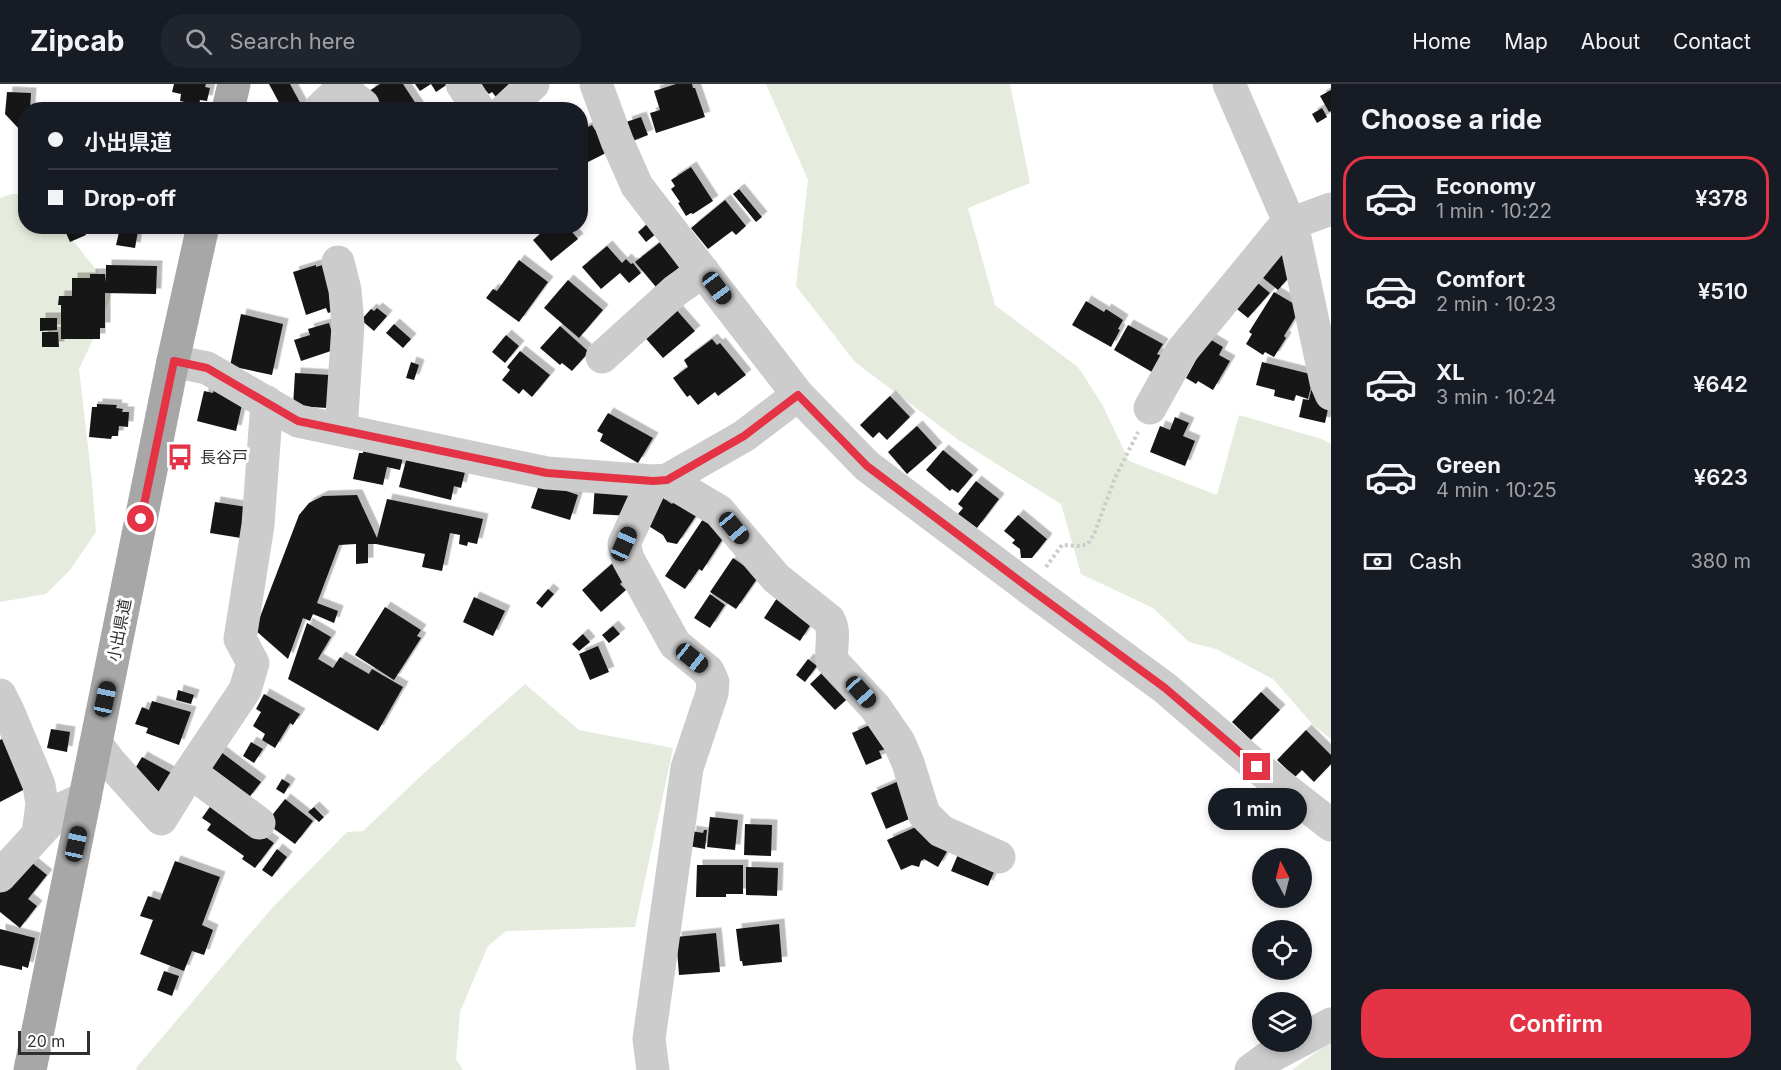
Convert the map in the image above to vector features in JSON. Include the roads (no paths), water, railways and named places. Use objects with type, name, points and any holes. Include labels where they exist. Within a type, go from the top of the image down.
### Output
[{"type":"main road","points":[[230,102],[234,84]]},
{"type":"main road","name":"小出県道","points":[[30,1070],[201,234]]},
{"type":"street","points":[[462,84],[474,102]]},
{"type":"street","points":[[514,102],[533,84]]},
{"type":"street","points":[[596,84],[637,186],[798,395],[867,466],[1165,688],[1257,767],[1331,825]]},
{"type":"street","points":[[1229,84],[1294,233],[1326,382],[1331,394]]},
{"type":"street","points":[[1150,408],[1181,352],[1282,229],[1331,209]]},
{"type":"street","points":[[338,262],[345,290],[348,325],[341,430]]},
{"type":"street","points":[[602,357],[675,291],[704,271]]},
{"type":"street","points":[[174,361],[207,368],[298,421],[547,473],[660,480],[719,511],[776,578],[829,620],[834,627],[832,661],[875,707],[899,742],[908,762],[924,814],[941,831],[999,857]]},
{"type":"street","points":[[653,1070],[649,1039],[687,768],[712,693],[713,682],[708,671],[675,644],[628,560],[624,544],[660,480],[744,436],[798,395]]},
{"type":"street","points":[[96,744],[161,819],[245,690],[253,663],[240,639],[258,525],[267,402]]},
{"type":"street","points":[[0,695],[39,784],[42,804],[38,834]]},
{"type":"street","points":[[190,772],[259,823]]},
{"type":"street","points":[[0,876],[61,809],[85,798]]},
{"type":"street","points":[[1312,1035],[1331,1024]]},
{"type":"street","points":[[1251,1070],[1280,1052]]},
{"type":"place","name":"長谷戸","points":[[180,457]]}]
